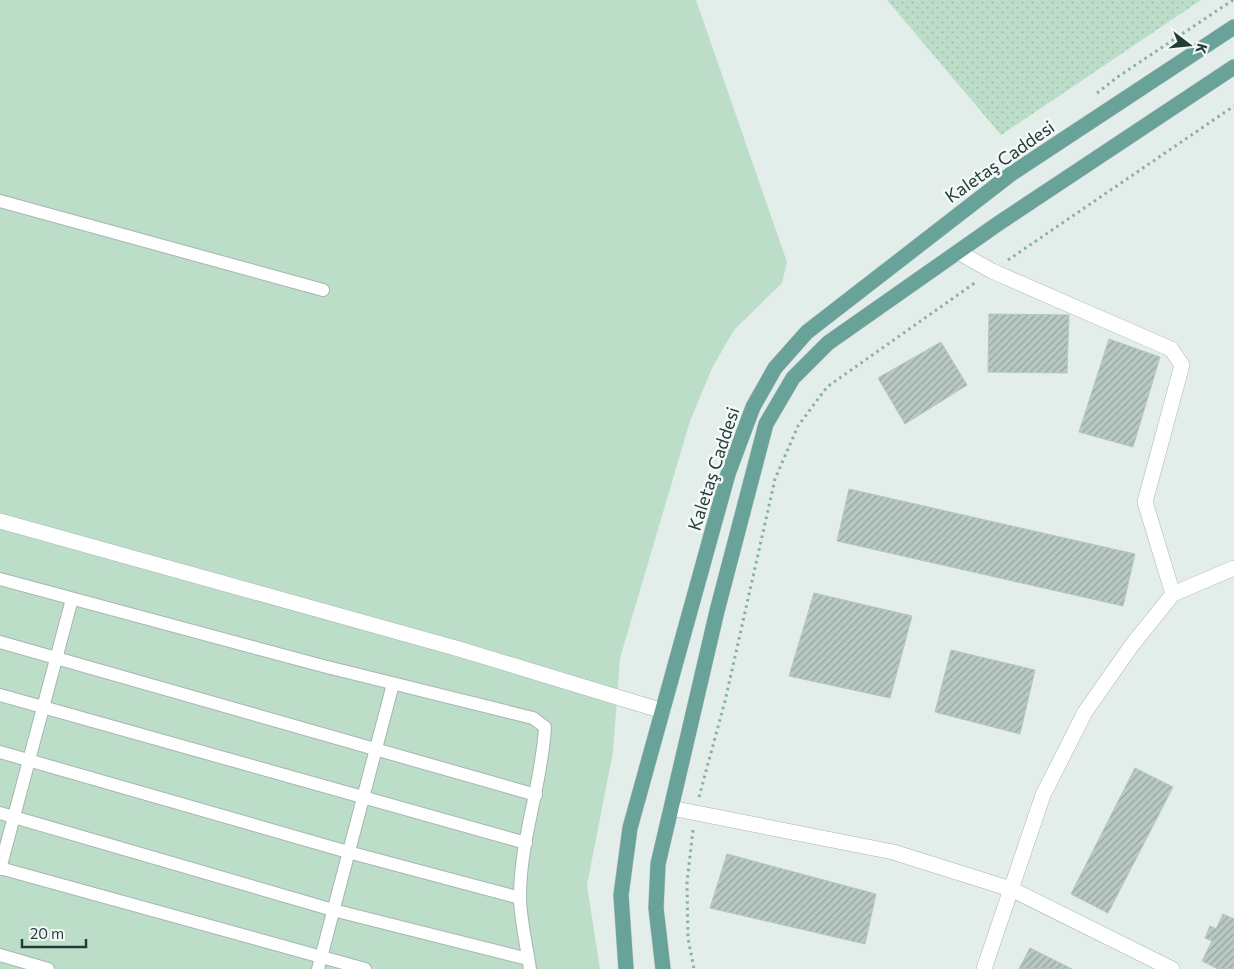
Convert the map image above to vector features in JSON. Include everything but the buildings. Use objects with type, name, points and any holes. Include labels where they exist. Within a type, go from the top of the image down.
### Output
[{"type":"main road","name":"Kaletaş Caddesi","points":[[626,969],[621,895],[630,828],[728,474],[753,407],[775,368],[807,332],[1011,174],[1234,27]]},
{"type":"main road","name":"Kaletaş Caddesi","points":[[663,969],[656,908],[658,864],[717,612],[766,424],[793,378],[828,343],[958,252],[1234,67]]},
{"type":"street","points":[[958,252],[992,271],[1171,349],[1182,365],[1145,502],[1173,594]]},
{"type":"street","points":[[0,521],[460,648],[662,712]]},
{"type":"street","points":[[984,969],[1044,795],[1085,712],[1132,645],[1173,594],[1234,568]]},
{"type":"street","points":[[671,808],[893,852],[1011,889],[1172,969]]},
{"type":"lane","points":[[0,201],[323,290]]},
{"type":"lane","points":[[0,579],[392,684],[533,718],[545,727],[544,754],[526,843],[520,898],[529,964],[333,910],[0,813]]},
{"type":"lane","points":[[72,599],[0,869],[319,963],[365,969]]},
{"type":"lane","points":[[0,642],[536,794]]},
{"type":"lane","points":[[319,963],[392,684]]},
{"type":"lane","points":[[0,695],[526,843]]},
{"type":"lane","points":[[0,752],[348,852],[520,898]]},
{"type":"lane","points":[[0,955],[48,969]]},
{"type":"path","points":[[1096,94],[1119,76],[1233,0]]},
{"type":"path","points":[[694,969],[688,938],[687,882],[695,813],[725,701],[775,479],[798,426],[827,386],[1234,106]]},
{"type":"green space","points":[[0,0],[696,0],[787,262],[782,283],[734,330],[712,368],[690,421],[620,658],[613,752],[587,885],[600,969],[0,969]]},
{"type":"green space","points":[[887,0],[1201,0],[1001,135]]}]
